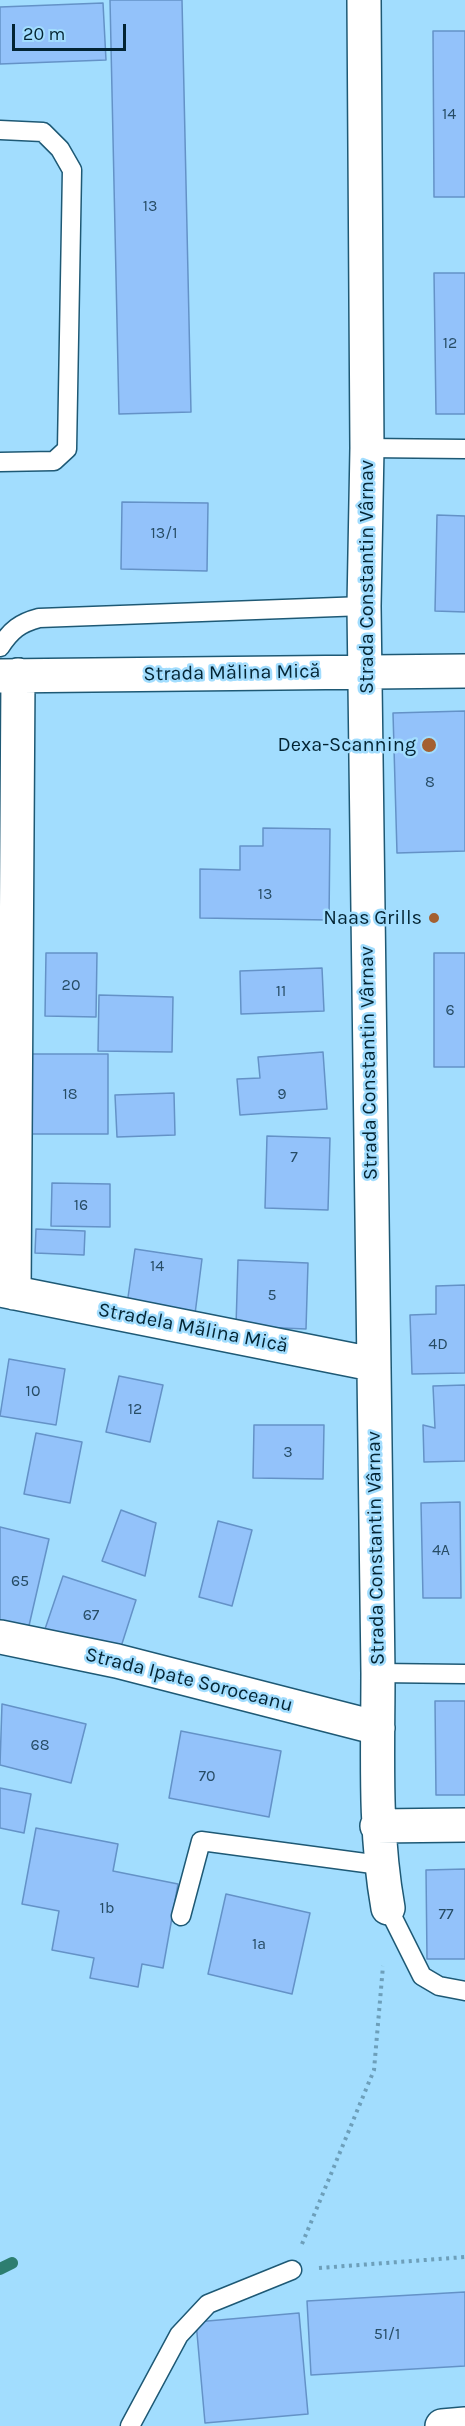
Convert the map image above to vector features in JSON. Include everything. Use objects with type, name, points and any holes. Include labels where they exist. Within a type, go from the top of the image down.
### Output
[{"type":"street","name":"Strada Constantin Vârnav","points":[[364,0],[368,448],[364,606],[372,1364],[378,1673],[377,1826],[380,1865],[388,1908]]},
{"type":"street","name":"Strada Mălina Mică","points":[[9,676],[465,671]]},
{"type":"street","name":"Stradela Mălina Mică","points":[[9,676],[7,1291],[372,1364]]},
{"type":"street","name":"Strada Ipate Soroceanu","points":[[0,1637],[117,1661],[378,1728]]},
{"type":"street","points":[[377,1826],[465,1825]]},
{"type":"street","points":[[442,2426],[465,2424]]},
{"type":"lane","points":[[0,130],[43,132],[60,149],[72,170],[67,450],[54,461],[0,462]]},
{"type":"lane","points":[[368,448],[465,449]]},
{"type":"lane","points":[[0,647],[9,633],[22,622],[39,618],[364,606]]},
{"type":"lane","points":[[378,1673],[465,1674]]},
{"type":"lane","points":[[181,1916],[201,1841],[380,1865]]},
{"type":"lane","points":[[388,1908],[422,1976],[439,1986],[465,1991]]},
{"type":"lane","points":[[130,2426],[179,2335],[208,2304],[292,2270]]},
{"type":"path","points":[[388,1908],[374,2070],[292,2270],[465,2257]]},
{"type":"building","points":[[110,0],[182,0],[191,412],[119,414]]},
{"type":"building","points":[[103,3],[106,60],[0,64],[0,7]]},
{"type":"building","points":[[433,31],[465,31],[465,197],[434,197]]},
{"type":"building","points":[[434,273],[465,273],[465,414],[436,414]]},
{"type":"building","points":[[122,502],[208,503],[207,571],[121,569]]},
{"type":"building","points":[[437,515],[465,516],[465,612],[435,611]]},
{"type":"building","points":[[465,711],[465,851],[397,853],[393,713]]},
{"type":"building","points":[[263,828],[330,829],[329,920],[200,918],[200,869],[240,870],[240,846],[263,846]]},
{"type":"building","points":[[46,953],[97,953],[96,1017],[45,1016]]},
{"type":"building","points":[[434,953],[465,953],[465,1067],[434,1067]]},
{"type":"building","points":[[322,968],[324,1011],[241,1014],[240,971]]},
{"type":"building","points":[[99,995],[173,997],[172,1052],[98,1051]]},
{"type":"building","points":[[323,1052],[327,1109],[240,1115],[237,1079],[260,1078],[258,1057]]},
{"type":"building","points":[[32,1054],[108,1054],[108,1134],[32,1134]]},
{"type":"building","points":[[174,1093],[175,1135],[117,1137],[115,1095]]},
{"type":"building","points":[[267,1136],[330,1138],[328,1210],[265,1208]]},
{"type":"building","points":[[52,1183],[110,1184],[110,1227],[51,1226]]},
{"type":"building","points":[[36,1229],[85,1231],[84,1255],[35,1253]]},
{"type":"building","points":[[135,1249],[202,1259],[195,1314],[127,1304]]},
{"type":"building","points":[[238,1260],[308,1263],[306,1329],[236,1326]]},
{"type":"building","points":[[465,1285],[465,1373],[412,1374],[410,1315],[436,1314],[436,1286]]},
{"type":"building","points":[[9,1359],[65,1369],[56,1425],[0,1416]]},
{"type":"building","points":[[119,1376],[163,1385],[150,1442],[106,1432]]},
{"type":"building","points":[[465,1385],[465,1461],[424,1462],[423,1425],[435,1428],[433,1386]]},
{"type":"building","points":[[254,1425],[324,1425],[323,1479],[253,1478]]},
{"type":"building","points":[[36,1433],[82,1442],[70,1503],[24,1494]]},
{"type":"building","points":[[460,1502],[461,1598],[423,1598],[421,1503]]},
{"type":"building","points":[[121,1510],[156,1523],[145,1576],[102,1561]]},
{"type":"building","points":[[218,1521],[252,1530],[232,1606],[199,1597]]},
{"type":"building","points":[[0,1527],[49,1539],[28,1630],[0,1623]]},
{"type":"building","points":[[63,1576],[136,1600],[119,1653],[45,1629]]},
{"type":"building","points":[[435,1701],[465,1701],[465,1795],[436,1795]]},
{"type":"building","points":[[2,1704],[86,1724],[71,1783],[0,1765]]},
{"type":"building","points":[[181,1731],[281,1751],[269,1817],[169,1798]]},
{"type":"building","points":[[0,1788],[31,1794],[24,1833],[0,1828]]},
{"type":"building","points":[[36,1828],[118,1844],[113,1871],[178,1884],[163,1968],[142,1964],[138,1987],[90,1978],[94,1958],[52,1950],[59,1911],[22,1904]]},
{"type":"building","points":[[465,1869],[465,1959],[427,1959],[426,1870]]},
{"type":"building","points":[[226,1894],[310,1913],[292,1994],[208,1974]]},
{"type":"building","points":[[465,2292],[465,2366],[311,2375],[307,2301]]},
{"type":"building","points":[[299,2313],[308,2414],[205,2423],[196,2322]]},
{"type":"waterway","points":[[0,2269],[12,2263]]},
{"type":"place","name":"Dexa-Scanning","points":[[429,745]]},
{"type":"place","name":"Naas Grills","points":[[434,918]]}]
